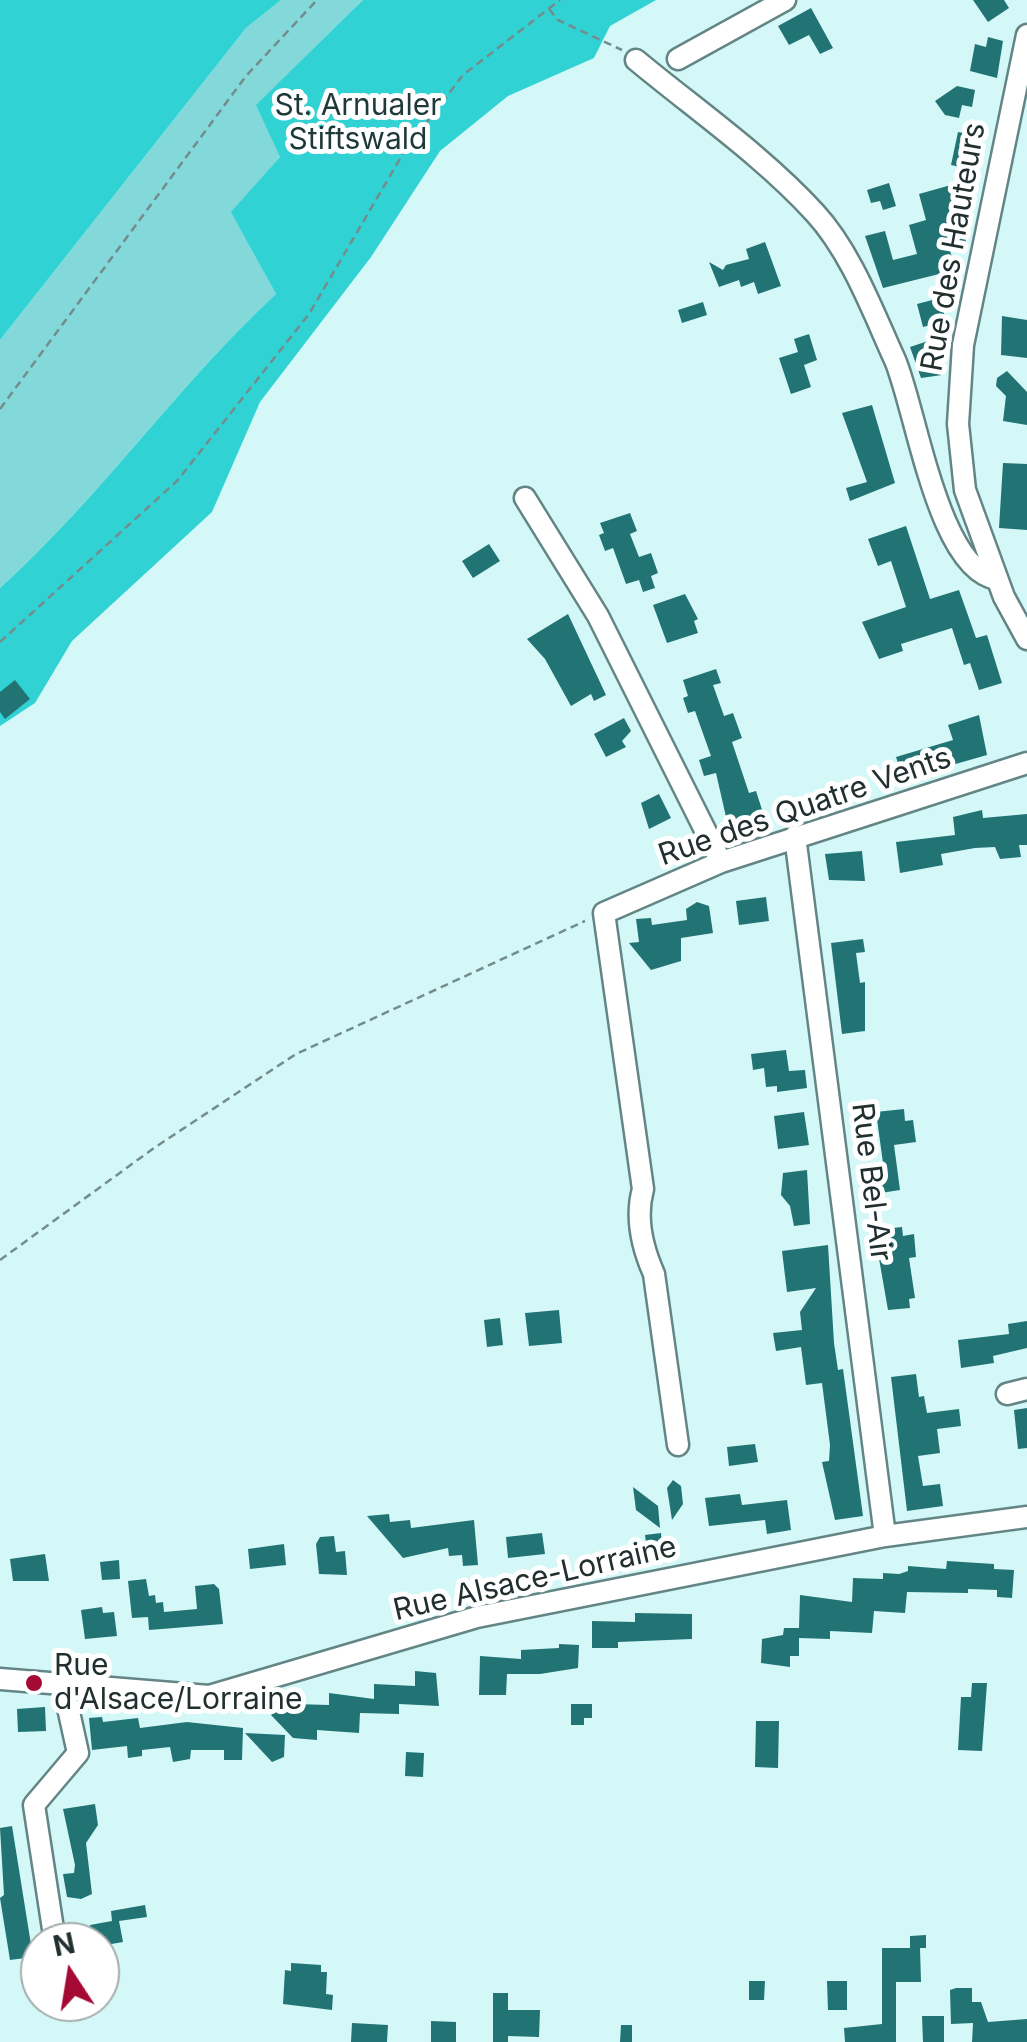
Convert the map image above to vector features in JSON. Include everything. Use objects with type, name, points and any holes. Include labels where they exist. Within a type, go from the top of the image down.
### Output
[{"type":"street","points":[[678,59],[784,0]]},
{"type":"street","name":"Rue des Hauteurs","points":[[1027,35],[963,346],[958,424],[965,490],[997,579],[1027,639]]},
{"type":"street","points":[[636,60],[816,214],[841,250],[896,364],[940,508],[966,559],[982,577],[997,579]]},
{"type":"street","points":[[525,498],[598,616],[721,862]]},
{"type":"street","name":"Rue des Quatre Vents","points":[[604,912],[721,862],[1027,763]]},
{"type":"street","name":"Rue Bel-Air","points":[[795,836],[885,1536]]},
{"type":"street","points":[[604,912],[642,1189],[638,1206],[644,1251],[654,1274],[678,1445]]},
{"type":"street","name":"Rue Alsace-Lorraine","points":[[0,1680],[209,1696],[477,1617],[885,1536],[1027,1518]]},
{"type":"street","points":[[52,1922],[34,1806],[78,1753],[64,1685]]},
{"type":"path","points":[[0,409],[246,76],[317,0]]},
{"type":"path","points":[[0,642],[176,481],[309,314],[404,152],[462,75],[560,0]]},
{"type":"path","points":[[549,9],[558,20],[607,40],[636,60]]},
{"type":"path","points":[[0,1260],[154,1148],[296,1054],[604,912]]},
{"type":"shaded area","points":[[281,0],[363,0],[257,105],[280,157],[232,212],[276,294],[205,366],[71,517],[0,588],[0,340],[246,28]]},
{"type":"green space","name":"St. Arnualer Stiftswald","points":[[0,0],[281,0],[246,28],[0,340]]},
{"type":"green space","name":"St. Arnualer Stiftswald","points":[[363,0],[656,0],[610,26],[594,58],[508,96],[440,151],[371,257],[260,402],[212,512],[72,641],[35,703],[0,726],[0,588],[71,517],[205,366],[276,294],[231,212],[280,157],[256,105]]},
{"type":"building","points":[[973,0],[1004,0],[1009,8],[988,22]]},
{"type":"building","points":[[811,8],[833,48],[820,54],[809,35],[789,45],[778,26]]},
{"type":"building","points":[[988,37],[1003,41],[997,78],[970,71],[975,44],[986,47]]},
{"type":"building","points":[[957,86],[975,90],[972,107],[962,105],[959,118],[945,115],[935,101]]},
{"type":"building","points":[[958,132],[980,136],[970,169],[951,165]]},
{"type":"building","points":[[889,183],[896,206],[883,210],[880,201],[871,203],[867,190]]},
{"type":"building","points":[[951,185],[966,242],[949,246],[955,270],[883,288],[865,236],[885,231],[893,260],[917,254],[909,225],[926,220],[919,194]]},
{"type":"building","points":[[765,242],[781,286],[758,294],[754,282],[741,287],[739,280],[719,287],[709,262],[723,270],[726,265],[749,259],[746,249]]},
{"type":"building","points":[[940,298],[946,321],[923,327],[917,304]]},
{"type":"building","points":[[703,302],[707,315],[682,323],[678,310]]},
{"type":"building","points":[[1002,316],[1027,320],[1027,358],[1001,355]]},
{"type":"building","points":[[809,334],[817,360],[804,365],[811,387],[791,394],[779,358],[798,352],[794,339]]},
{"type":"building","points":[[934,339],[942,375],[921,378],[910,347]]},
{"type":"building","points":[[1007,371],[1027,392],[1027,425],[1003,421],[1006,396],[996,386],[997,378]]},
{"type":"building","points":[[872,405],[895,483],[850,501],[846,488],[867,482],[842,413]]},
{"type":"building","points":[[1003,463],[1027,464],[1027,530],[999,528]]},
{"type":"building","points":[[630,513],[637,531],[630,534],[639,557],[651,553],[658,573],[651,576],[655,588],[643,592],[639,580],[626,584],[613,548],[605,551],[599,535],[604,533],[600,523]]},
{"type":"building","points":[[906,526],[930,599],[959,590],[976,638],[987,635],[1002,683],[979,690],[970,663],[964,665],[952,628],[901,644],[903,651],[879,659],[862,622],[906,607],[891,561],[878,566],[868,539]]},
{"type":"building","points":[[489,544],[500,561],[473,578],[462,561]]},
{"type":"building","points":[[685,594],[698,619],[694,621],[698,633],[667,643],[653,605]]},
{"type":"building","points":[[568,614],[606,695],[594,701],[591,694],[571,706],[545,659],[527,639]]},
{"type":"building","points":[[716,669],[721,683],[713,685],[724,716],[733,713],[742,738],[732,742],[749,793],[756,791],[765,819],[729,830],[716,773],[704,776],[699,760],[711,756],[695,711],[688,713],[683,698],[688,696],[683,680]]},
{"type":"building","points":[[15,680],[30,699],[5,719],[0,712],[0,692]]},
{"type":"building","points":[[979,715],[987,755],[903,779],[896,757],[953,740],[948,725]]},
{"type":"building","points":[[624,718],[631,731],[622,741],[626,747],[606,757],[594,734]]},
{"type":"building","points":[[659,794],[671,818],[649,829],[641,803]]},
{"type":"building","points":[[982,810],[983,818],[1027,814],[1027,845],[1019,845],[1021,857],[1000,859],[995,847],[975,848],[941,854],[943,865],[900,873],[896,842],[955,835],[953,817]]},
{"type":"building","points":[[862,851],[865,881],[829,880],[825,854]]},
{"type":"building","points":[[766,897],[769,921],[739,925],[736,901]]},
{"type":"building","points":[[697,902],[709,906],[713,933],[681,938],[681,961],[651,970],[629,943],[639,942],[636,919],[651,918],[652,925],[687,920],[686,909]]},
{"type":"building","points":[[863,939],[865,952],[856,953],[860,983],[865,982],[865,1031],[842,1034],[831,943]]},
{"type":"building","points":[[786,1050],[789,1071],[805,1070],[807,1088],[777,1092],[777,1086],[766,1087],[764,1068],[753,1070],[751,1054]]},
{"type":"building","points":[[870,1105],[872,1123],[857,1125],[855,1107]]},
{"type":"building","points":[[904,1109],[905,1121],[913,1120],[916,1142],[894,1145],[900,1190],[868,1195],[865,1165],[883,1163],[876,1112]]},
{"type":"building","points":[[804,1112],[809,1145],[778,1149],[774,1116]]},
{"type":"building","points":[[807,1170],[810,1224],[794,1226],[790,1206],[781,1195],[783,1173]]},
{"type":"building","points":[[902,1227],[903,1236],[914,1234],[916,1257],[909,1258],[915,1298],[909,1299],[910,1308],[888,1310],[874,1230]]},
{"type":"building","points":[[828,1245],[834,1343],[838,1370],[843,1369],[863,1516],[835,1520],[822,1462],[829,1461],[830,1445],[822,1383],[806,1385],[801,1347],[776,1351],[773,1333],[802,1330],[800,1312],[816,1288],[787,1292],[782,1251]]},
{"type":"building","points":[[559,1310],[562,1343],[529,1346],[525,1313]]},
{"type":"building","points":[[500,1318],[503,1345],[487,1347],[484,1320]]},
{"type":"building","points":[[1027,1321],[1027,1348],[993,1356],[994,1363],[961,1368],[958,1340],[1009,1334],[1008,1324]]},
{"type":"building","points":[[916,1374],[919,1397],[924,1396],[927,1413],[959,1409],[961,1426],[937,1429],[940,1453],[918,1456],[923,1486],[940,1484],[943,1506],[907,1511],[891,1377]]},
{"type":"building","points":[[1027,1408],[1027,1448],[1018,1449],[1014,1410]]},
{"type":"building","points":[[755,1444],[758,1462],[729,1466],[727,1447]]},
{"type":"building","points":[[673,1480],[681,1486],[683,1504],[672,1520],[667,1488]]},
{"type":"building","points":[[633,1487],[658,1506],[660,1528],[636,1510]]},
{"type":"building","points":[[740,1494],[742,1505],[787,1500],[791,1530],[767,1534],[765,1520],[709,1526],[705,1498]]},
{"type":"building","points":[[389,1514],[390,1522],[410,1520],[411,1528],[474,1520],[478,1565],[463,1566],[462,1555],[449,1556],[448,1548],[403,1558],[367,1516]]},
{"type":"building","points":[[542,1533],[545,1554],[508,1558],[506,1537]]},
{"type":"building","points":[[661,1533],[663,1557],[648,1559],[645,1535]]},
{"type":"building","points":[[334,1536],[336,1552],[345,1551],[347,1575],[319,1574],[316,1544],[320,1537]]},
{"type":"building","points":[[284,1544],[286,1565],[250,1569],[248,1549]]},
{"type":"building","points":[[45,1554],[49,1581],[13,1581],[10,1559]]},
{"type":"building","points":[[119,1560],[120,1579],[102,1580],[100,1562]]},
{"type":"building","points":[[947,1561],[994,1564],[994,1569],[1014,1570],[1012,1598],[997,1597],[997,1590],[907,1592],[905,1613],[874,1611],[872,1633],[830,1631],[830,1639],[799,1638],[799,1656],[790,1656],[790,1667],[761,1663],[762,1639],[783,1635],[784,1628],[799,1628],[800,1595],[852,1602],[853,1578],[883,1579],[883,1573],[899,1574],[908,1571],[908,1566],[946,1569]]},
{"type":"building","points":[[146,1579],[149,1596],[155,1595],[156,1603],[163,1602],[164,1612],[197,1609],[195,1586],[214,1584],[219,1589],[223,1624],[149,1630],[148,1617],[132,1618],[128,1581]]},
{"type":"building","points":[[102,1607],[103,1613],[114,1612],[117,1636],[85,1639],[81,1610]]},
{"type":"building","points":[[635,1613],[692,1614],[692,1639],[618,1642],[618,1648],[592,1648],[592,1621],[635,1622]]},
{"type":"building","points":[[559,1644],[579,1645],[578,1668],[507,1674],[506,1695],[479,1695],[480,1656],[521,1659],[521,1650],[559,1648]]},
{"type":"building","points":[[415,1671],[436,1673],[439,1706],[399,1704],[399,1714],[360,1713],[359,1733],[317,1730],[317,1740],[293,1738],[271,1715],[279,1708],[295,1708],[295,1704],[329,1705],[329,1693],[374,1699],[374,1684],[415,1686]]},
{"type":"building","points":[[972,1683],[987,1683],[982,1751],[958,1750],[961,1697],[971,1697]]},
{"type":"building","points":[[571,1704],[592,1704],[592,1718],[584,1718],[584,1725],[571,1725]]},
{"type":"building","points":[[45,1707],[46,1731],[18,1732],[17,1709]]},
{"type":"building","points":[[102,1717],[103,1722],[138,1718],[140,1728],[187,1722],[243,1728],[242,1760],[224,1760],[224,1750],[191,1750],[190,1759],[173,1762],[170,1747],[142,1750],[142,1756],[128,1758],[127,1746],[92,1750],[89,1718]]},
{"type":"building","points":[[756,1721],[779,1721],[778,1768],[755,1767]]},
{"type":"building","points":[[245,1733],[285,1735],[284,1757],[272,1762]]},
{"type":"building","points":[[406,1752],[424,1753],[423,1777],[405,1776]]},
{"type":"building","points":[[95,1804],[98,1825],[86,1843],[92,1894],[81,1899],[67,1897],[63,1874],[74,1873],[75,1865],[63,1809]]},
{"type":"building","points":[[12,1826],[27,1922],[20,1922],[20,1959],[10,1960],[0,1898],[4,1895],[0,1828]]},
{"type":"building","points":[[145,1905],[147,1917],[106,1922],[112,1921],[111,1911]]},
{"type":"building","points":[[926,1935],[926,1948],[920,1948],[921,1982],[896,1982],[896,2042],[845,2042],[844,2028],[882,2024],[882,1948],[910,1948],[910,1936]]},
{"type":"building","points":[[291,1963],[321,1965],[321,1972],[327,1972],[326,1994],[333,1995],[332,2010],[283,2004],[285,1970],[291,1971]]},
{"type":"building","points":[[749,1981],[765,1981],[764,2000],[749,2000]]},
{"type":"building","points":[[827,1981],[847,1981],[847,2010],[828,2010]]},
{"type":"building","points":[[972,1988],[972,2002],[981,2002],[988,2022],[1027,2019],[1027,2042],[972,2042],[973,2023],[951,2024],[950,1990]]},
{"type":"building","points":[[493,1993],[508,1993],[508,2010],[540,2010],[539,2037],[508,2036],[508,2042],[493,2042]]},
{"type":"building","points":[[922,2016],[944,2016],[944,2042],[923,2042]]},
{"type":"building","points":[[431,2021],[456,2022],[456,2042],[431,2042]]},
{"type":"building","points":[[352,2023],[388,2025],[387,2042],[351,2042]]},
{"type":"building","points":[[621,2025],[632,2025],[632,2042],[620,2042]]},
{"type":"place","name":"Rue d'Alsace/Lorraine","points":[[34,1683]]}]
